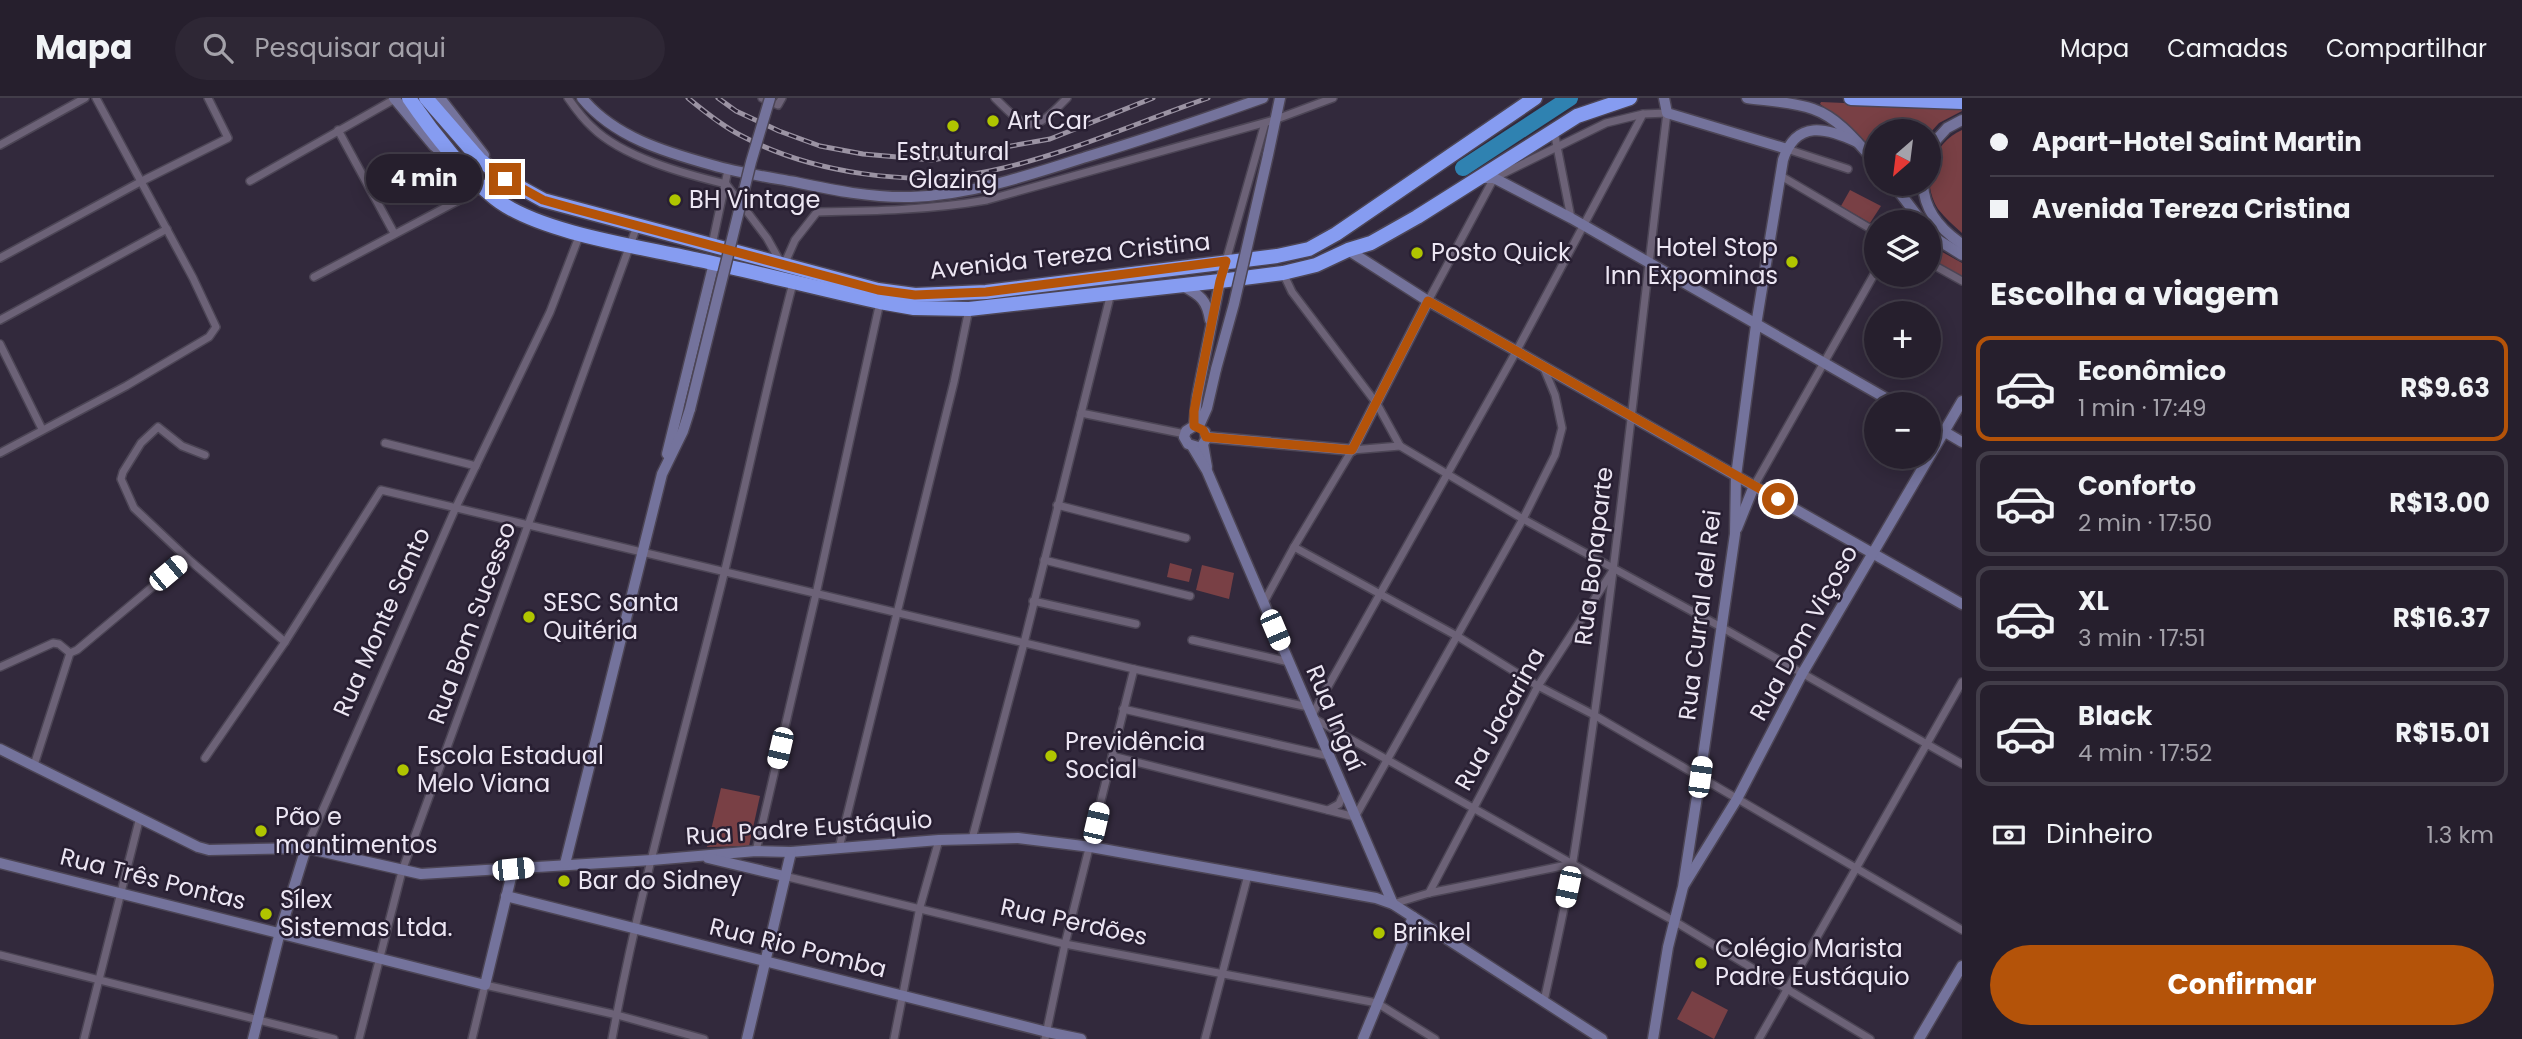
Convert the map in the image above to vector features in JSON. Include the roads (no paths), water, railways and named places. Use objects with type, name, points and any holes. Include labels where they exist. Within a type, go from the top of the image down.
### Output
[{"type":"highway","name":"Avenida Tereza Cristina","points":[[399,98],[482,188],[526,217],[580,234],[880,302],[914,308],[969,309],[1220,281],[1283,273],[1316,265],[1371,243],[1418,217],[1577,116],[1630,98]]},
{"type":"highway","name":"Avenida Tereza Cristina","points":[[426,98],[459,138],[498,174],[543,200],[878,290],[915,295],[986,292],[1309,250],[1347,227],[1535,98]]},
{"type":"highway","points":[[1851,98],[1962,102]]},
{"type":"street","points":[[0,145],[85,98]]},
{"type":"street","points":[[0,453],[127,386],[213,334],[216,327],[142,181],[96,98]]},
{"type":"street","points":[[0,258],[228,138],[208,98]]},
{"type":"street","points":[[250,181],[399,98]]},
{"type":"street","name":"Avenida Tereza Cristina","points":[[440,98],[498,174]]},
{"type":"street","points":[[568,98],[593,128],[624,148],[666,167],[726,184],[760,228],[783,264]]},
{"type":"street","points":[[582,98],[589,107],[630,137],[670,153],[728,170],[858,194],[910,197],[960,192],[1047,170],[1263,98]]},
{"type":"street","points":[[662,474],[683,431],[690,409],[751,162],[777,100],[762,98]]},
{"type":"street","points":[[995,98],[1019,122],[1032,125],[1048,118],[1067,98]]},
{"type":"street","points":[[1196,426],[1197,397],[1220,281],[1280,98]]},
{"type":"street","points":[[783,264],[795,240],[817,212],[904,211],[987,200],[1270,122],[1333,98]]},
{"type":"street","points":[[1664,98],[1667,113]]},
{"type":"street","points":[[1748,98],[1814,110],[1827,116],[1864,150]]},
{"type":"street","points":[[1477,178],[1494,178],[1606,123],[1643,114],[1667,113],[1849,169]]},
{"type":"street","name":"Rua Bonaparte","points":[[1544,1001],[1573,864],[1594,715],[1614,569],[1667,113]]},
{"type":"street","points":[[1311,713],[1381,595],[1517,350],[1643,114]]},
{"type":"street","points":[[1941,135],[1962,120]]},
{"type":"street","points":[[1270,122],[1268,155],[1207,408],[1196,426],[1188,429],[1185,434],[1186,442],[1352,450],[1401,446]]},
{"type":"street","points":[[1787,149],[1794,139],[1813,130],[1825,129],[1857,142]]},
{"type":"street","points":[[338,130],[394,233]]},
{"type":"street","points":[[1554,130],[1571,218]]},
{"type":"street","name":"Rua Curral del Rei","points":[[1653,1039],[1674,921],[1683,887],[1700,777],[1735,534],[1736,476],[1756,325],[1787,149]]},
{"type":"street","points":[[712,246],[728,170]]},
{"type":"street","points":[[1781,176],[1864,225]]},
{"type":"street","points":[[1494,178],[1571,218],[1875,392]]},
{"type":"street","points":[[1264,602],[1377,404],[1494,178]]},
{"type":"street","points":[[314,276],[482,188]]},
{"type":"street","points":[[1902,196],[1913,210]]},
{"type":"street","points":[[1926,196],[1937,223],[1962,244]]},
{"type":"street","name":"Rua Bom Sucesso","points":[[359,1039],[402,871],[636,226]]},
{"type":"street","points":[[0,320],[167,229]]},
{"type":"street","name":"Rua Monte Santo","points":[[253,1039],[280,932],[306,848],[456,507],[550,312],[580,234]]},
{"type":"street","points":[[1941,242],[1962,255]]},
{"type":"street","points":[[1348,250],[1428,301],[1962,604]]},
{"type":"street","points":[[565,864],[713,263]]},
{"type":"street","points":[[1941,269],[1962,281]]},
{"type":"street","points":[[1283,273],[1292,292],[1377,404],[1401,446],[1523,519],[1721,627],[1962,764]]},
{"type":"street","points":[[612,1039],[652,860],[793,283]]},
{"type":"street","points":[[1182,285],[1205,300],[1211,326]]},
{"type":"street","points":[[1735,534],[1754,486],[1867,287]]},
{"type":"street","points":[[972,839],[1024,643],[1111,292]]},
{"type":"street","points":[[755,851],[816,594],[880,302]]},
{"type":"street","points":[[839,848],[954,382],[969,309]]},
{"type":"street","points":[[0,344],[42,429]]},
{"type":"street","points":[[1112,756],[1355,817],[1523,519],[1555,455],[1562,428],[1555,395],[1543,365]]},
{"type":"street","name":"Rua Dom Viçoso","points":[[1683,887],[1737,799],[1802,674],[1962,401]]},
{"type":"street","points":[[1081,413],[1185,434]]},
{"type":"street","points":[[1196,426],[1203,430],[1200,442]]},
{"type":"street","points":[[205,455],[182,446],[158,427],[141,443],[121,479],[134,508],[187,558],[285,642]]},
{"type":"street","points":[[1941,429],[1962,442]]},
{"type":"street","name":"Rua Ingaí","points":[[1200,442],[1207,471],[1264,602],[1284,661],[1311,713],[1393,904]]},
{"type":"street","points":[[385,443],[476,466]]},
{"type":"street","points":[[205,758],[285,642],[381,489],[1311,713],[1337,731],[1674,921],[1870,1039]]},
{"type":"street","points":[[1058,505],[1186,538]]},
{"type":"street","points":[[1294,547],[1457,636],[1538,686],[1594,715],[1962,930]]},
{"type":"street","points":[[34,765],[70,653],[187,558]]},
{"type":"street","points":[[1044,560],[1190,596]]},
{"type":"street","name":"Rua Jacarina","points":[[1429,893],[1538,686],[1614,569]]},
{"type":"street","points":[[1033,601],[1136,624]]},
{"type":"street","points":[[1192,640],[1284,661]]},
{"type":"street","points":[[0,667],[53,643],[59,644],[70,653]]},
{"type":"street","points":[[1046,1036],[1065,944],[1133,669]]},
{"type":"street","points":[[1759,1039],[1962,682]]},
{"type":"street","points":[[1123,709],[1329,756]]},
{"type":"street","points":[[1323,741],[1337,731]]},
{"type":"street","name":"Rua Padre Eustáquio","points":[[0,749],[198,847],[209,850],[306,848],[421,874],[755,851],[791,852],[939,840],[1018,838],[1091,847],[1376,898],[1393,904],[1602,1039]]},
{"type":"street","points":[[1328,811],[1339,804],[1344,793]]},
{"type":"street","points":[[84,1039],[140,816]]},
{"type":"street","points":[[894,1039],[919,907],[939,840]]},
{"type":"street","points":[[747,1039],[791,852]]},
{"type":"street","name":"Rua Perdões","points":[[699,855],[1065,944],[1377,1003],[1435,1039]]},
{"type":"street","name":"Rua Três Pontas","points":[[0,863],[379,959],[617,1015],[704,1039]]},
{"type":"street","points":[[1393,904],[1429,893],[1573,864]]},
{"type":"street","points":[[472,1039],[513,869]]},
{"type":"street","points":[[1205,1039],[1248,875]]},
{"type":"street","name":"Rua Rio Pomba","points":[[506,896],[904,997],[1046,1036],[1082,1039]]},
{"type":"street","points":[[1363,1039],[1413,917]]},
{"type":"street","points":[[0,956],[334,1039]]},
{"type":"street","points":[[1919,1039],[1962,966]]},
{"type":"street","points":[[1577,1039],[1584,1028]]},
{"type":"waterway","points":[[1463,168],[1570,98]]},
{"type":"railway","points":[[688,98],[740,135],[798,159],[862,174],[928,178],[960,176],[1018,164],[1208,98]]},
{"type":"railway","points":[[718,98],[736,111],[820,146],[863,154],[932,160],[1050,139],[1153,98]]},
{"type":"place","name":"Art Car","points":[[993,121]]},
{"type":"place","name":"Estrutural Glazing","points":[[953,126]]},
{"type":"place","name":"BH Vintage","points":[[675,200]]},
{"type":"place","name":"Posto Quick","points":[[1417,253]]},
{"type":"place","name":"Hotel Stop Inn Expominas","points":[[1792,262]]},
{"type":"place","name":"SESC Santa Quitéria","points":[[529,617]]},
{"type":"place","name":"Previdência Social","points":[[1051,756]]},
{"type":"place","name":"Escola Estadual Melo Viana","points":[[403,770]]},
{"type":"place","name":"Pão e mantimentos","points":[[261,831]]},
{"type":"place","name":"Bar do Sidney","points":[[564,881]]},
{"type":"place","name":"Sílex Sistemas Ltda.","points":[[266,914]]},
{"type":"place","name":"Brinkel","points":[[1379,933]]},
{"type":"place","name":"Colégio Marista Padre Eustáquio","points":[[1701,963]]}]
